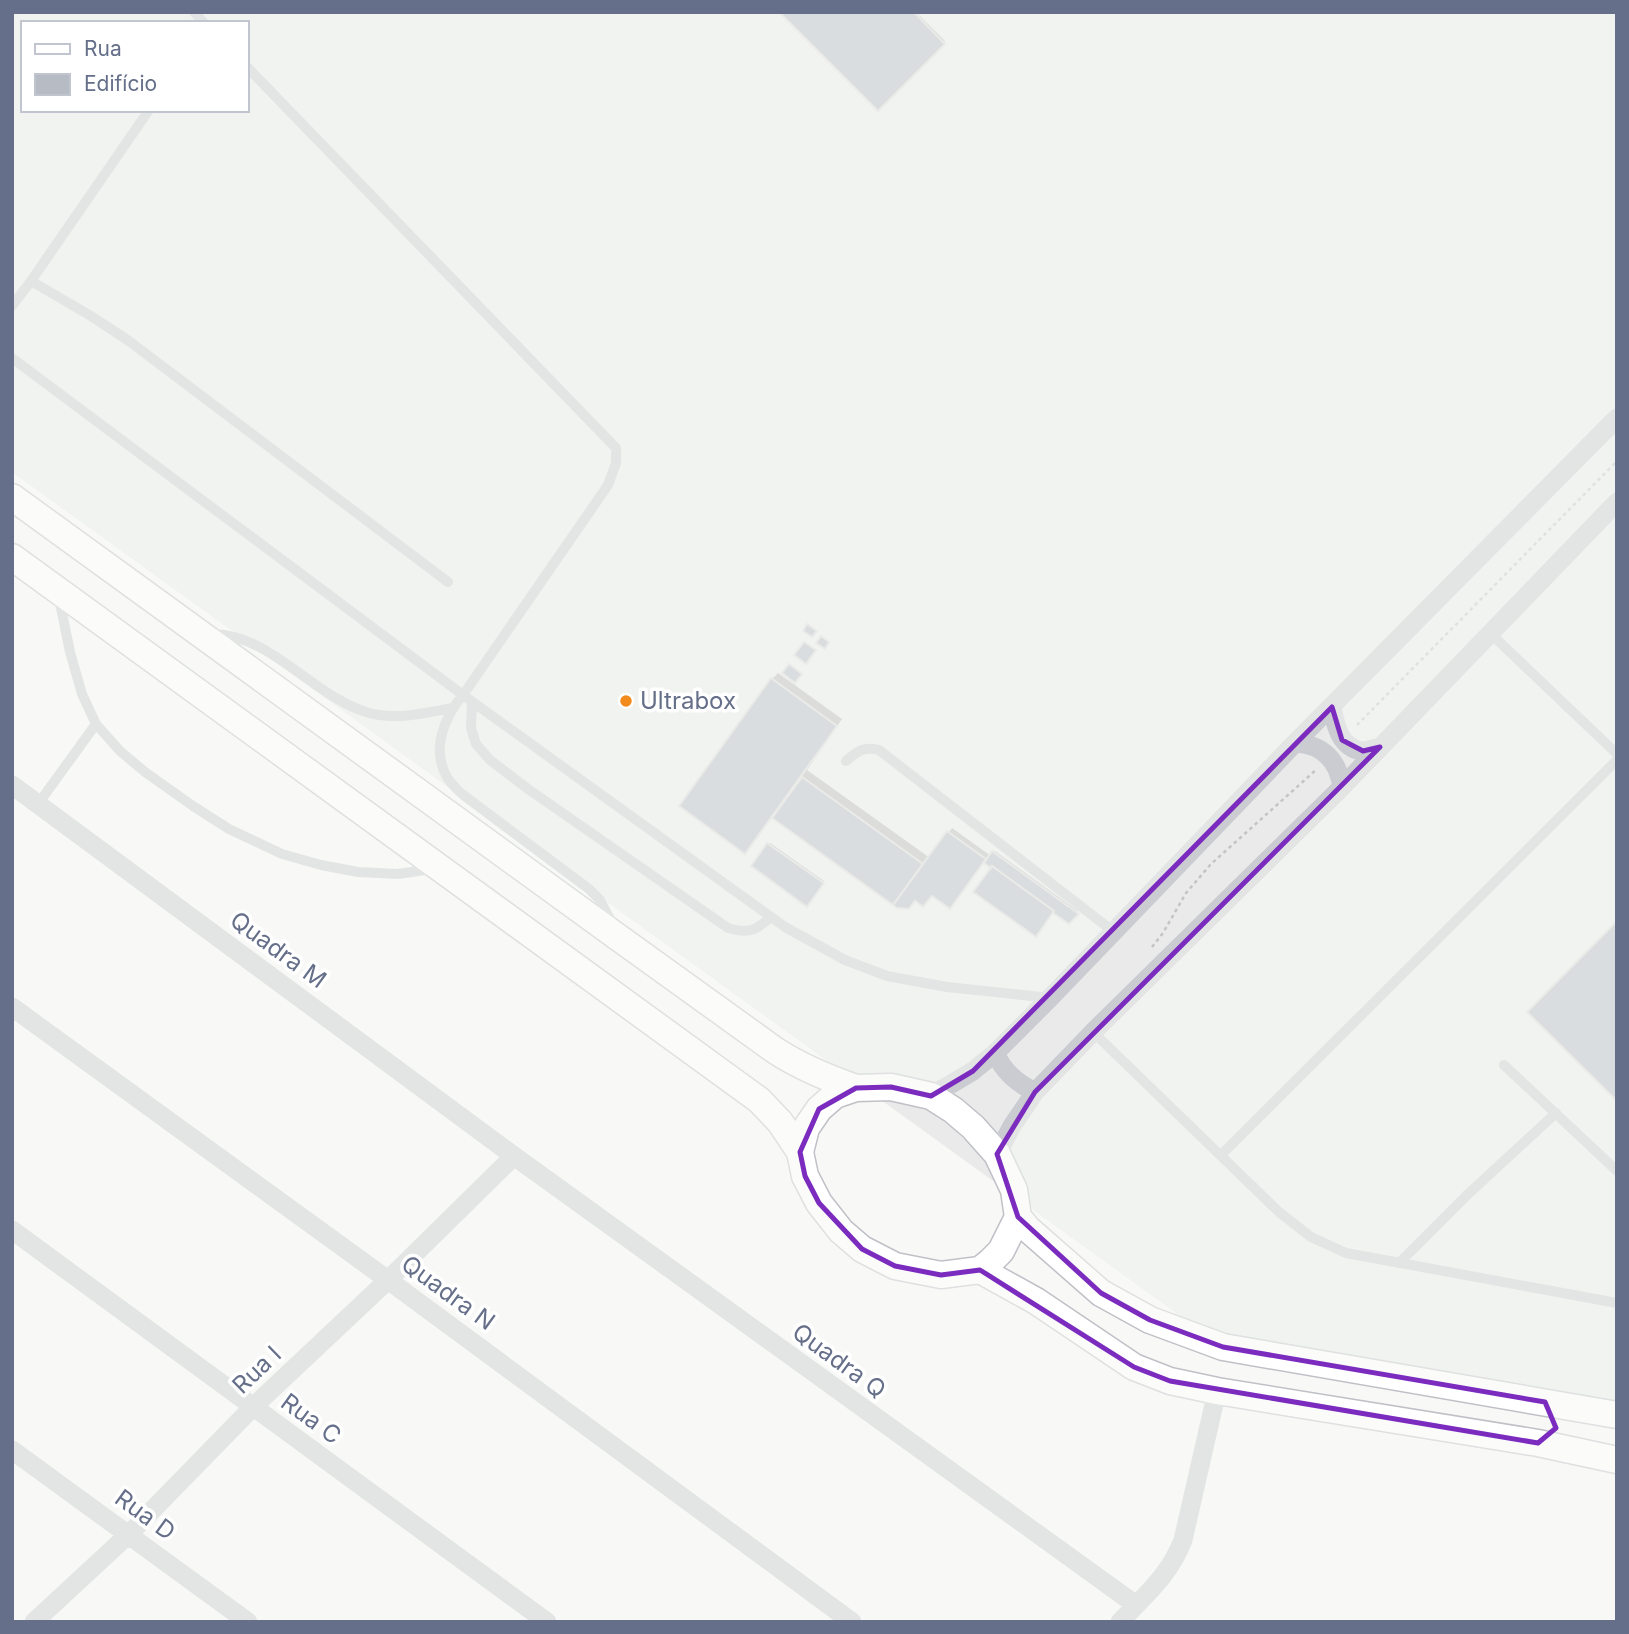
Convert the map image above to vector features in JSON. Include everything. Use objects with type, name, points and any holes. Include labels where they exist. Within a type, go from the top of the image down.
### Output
[{"type":"main road","points":[[12,497],[619,939],[797,1064],[856,1088]]},
{"type":"main road","points":[[12,556],[759,1100],[780,1122],[800,1152],[805,1176],[819,1203],[841,1231],[862,1249],[895,1266],[941,1275],[980,1270],[1001,1251],[1018,1217]]},
{"type":"main road","points":[[800,1152],[806,1128],[835,1095],[856,1088],[891,1087],[931,1097],[973,1126],[997,1154],[1014,1190],[1018,1217],[1028,1229],[1101,1293],[1150,1320],[1223,1347],[1617,1415]]},
{"type":"main road","points":[[980,1270],[1036,1301],[1134,1367],[1170,1381],[1538,1443],[1617,1461]]},
{"type":"main road","points":[[1538,1443],[1552,1433],[1557,1424],[1553,1412],[1545,1402]]},
{"type":"street","points":[[931,1097],[973,1071],[995,1053],[1295,743],[1617,418]]},
{"type":"street","points":[[997,1154],[1035,1092],[1342,787],[1617,502]]},
{"type":"street","points":[[1332,707],[1334,721],[1342,740],[1363,751],[1380,747]]},
{"type":"street","points":[[1295,743],[1309,744],[1330,758],[1342,787]]},
{"type":"street","name":"Quadra M","points":[[12,785],[514,1156]]},
{"type":"street","name":"Quadra N","points":[[12,1007],[852,1622]]},
{"type":"street","points":[[995,1053],[1011,1077],[1035,1092]]},
{"type":"street","name":"Rua I","points":[[34,1622],[130,1534],[253,1407],[514,1156]]},
{"type":"street","name":"Quadra Q","points":[[514,1156],[1136,1605]]},
{"type":"street","name":"Rua C","points":[[12,1230],[547,1622]]},
{"type":"street","points":[[1120,1622],[1161,1580],[1176,1558],[1183,1540],[1217,1391]]},
{"type":"street","name":"Rua D","points":[[12,1450],[248,1622]]},
{"type":"lane","points":[[248,68],[616,447],[616,463],[608,485],[452,708],[443,728],[440,745],[441,762],[447,779],[462,794],[589,889],[607,911],[619,939]]},
{"type":"lane","points":[[12,306],[148,112]]},
{"type":"lane","points":[[31,281],[129,341],[448,582]]},
{"type":"lane","points":[[12,358],[472,702],[785,927],[845,960],[887,976],[947,987],[1050,998]]},
{"type":"lane","points":[[58,590],[70,652],[82,694],[96,724],[120,751],[193,806],[229,829],[282,854],[321,865],[358,872],[398,874],[440,867]]},
{"type":"lane","points":[[1489,632],[1617,754]]},
{"type":"lane","points":[[200,634],[238,637],[256,645],[345,703],[368,713],[414,715],[452,708]]},
{"type":"lane","points":[[472,702],[471,728],[476,744],[490,760],[528,789],[727,928],[751,932],[771,917]]},
{"type":"lane","points":[[38,804],[96,724]]},
{"type":"lane","points":[[846,761],[858,751],[869,747],[879,750],[1114,932]]},
{"type":"lane","points":[[1221,1156],[1617,760]]},
{"type":"lane","points":[[1093,1032],[1279,1212],[1311,1237],[1346,1253],[1617,1303]]},
{"type":"lane","points":[[1504,1065],[1617,1171]]},
{"type":"lane","points":[[1399,1263],[1466,1196],[1556,1113]]},
{"type":"path","points":[[1342,740],[1617,461]]},
{"type":"path","points":[[1147,954],[1163,933],[1186,893],[1211,864],[1330,758]]},
{"type":"highlighted area","points":[[1332,707],[1342,740],[1363,751],[1380,747],[1035,1092],[997,1154],[1018,1217],[1101,1293],[1150,1320],[1223,1347],[1545,1402],[1556,1428],[1538,1443],[1170,1381],[1134,1367],[980,1270],[941,1275],[895,1266],[862,1249],[819,1203],[805,1176],[800,1152],[819,1109],[856,1088],[891,1087],[931,1096],[973,1071]]},
{"type":"shaded area","points":[[12,12],[1617,12],[1617,1429],[1223,1347],[12,472]]},
{"type":"building","points":[[779,12],[914,12],[945,44],[878,111]]},
{"type":"building","points":[[807,624],[817,631],[812,637],[803,631]]},
{"type":"building","points":[[821,636],[829,642],[825,649],[816,643]]},
{"type":"building","points":[[804,642],[816,650],[806,664],[794,655]]},
{"type":"building","points":[[789,664],[802,674],[795,683],[782,673]]},
{"type":"building","points":[[771,678],[837,726],[745,854],[679,806]]},
{"type":"building","points":[[802,777],[923,864],[893,905],[772,818]]},
{"type":"building","points":[[947,831],[986,859],[950,909],[932,896],[923,907],[915,901],[909,909],[897,908],[893,905]]},
{"type":"building","points":[[767,843],[824,883],[807,907],[751,866]]},
{"type":"building","points":[[992,851],[1079,914],[1069,924],[1053,913],[1054,911],[992,866],[991,868],[984,863]]},
{"type":"building","points":[[992,866],[1054,911],[1036,937],[973,892]]},
{"type":"building","points":[[1615,923],[1617,924],[1617,1101],[1527,1012]]},
{"type":"place","name":"Ultrabox","points":[[626,701]]}]
